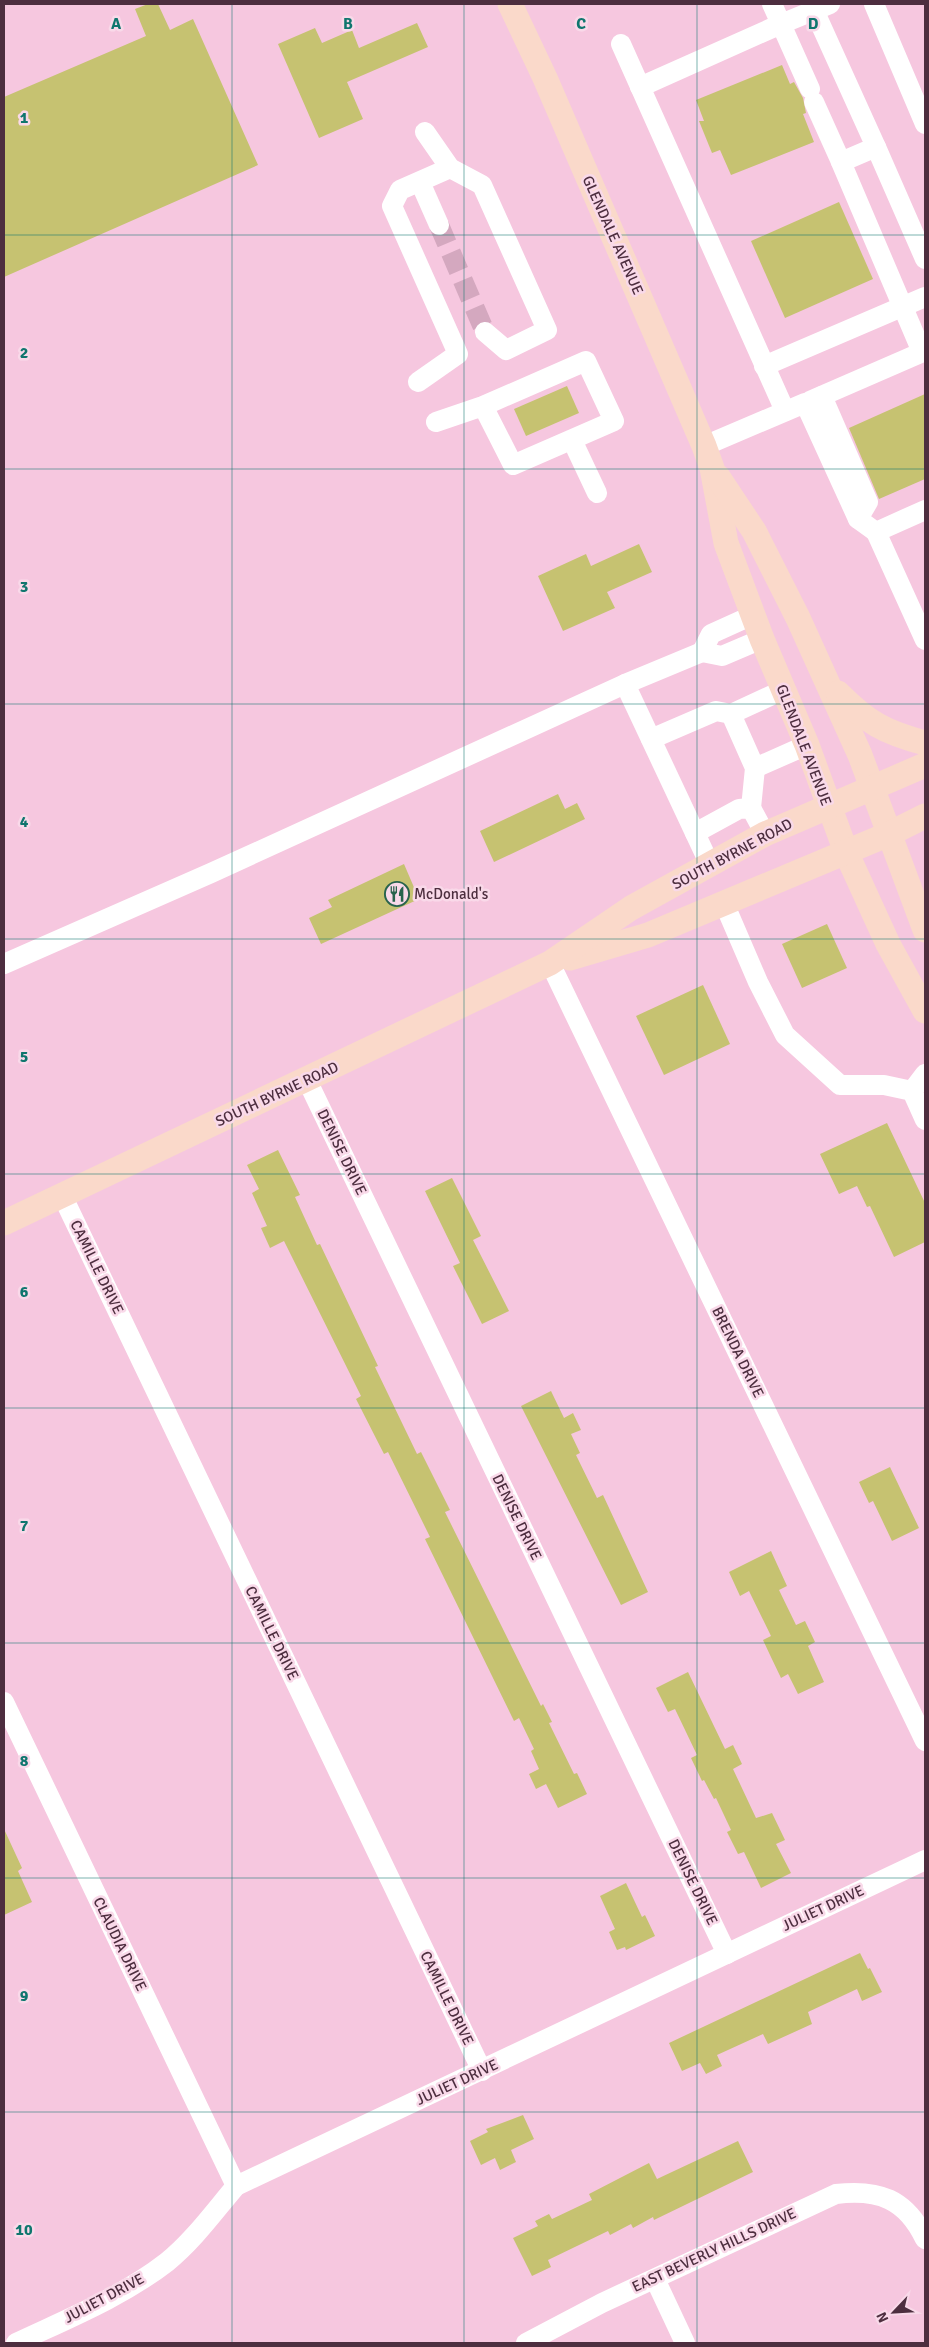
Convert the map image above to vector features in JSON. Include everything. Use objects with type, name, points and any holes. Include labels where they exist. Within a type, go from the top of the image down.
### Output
[{"type":"main road","name":"GLENDALE AVENUE","points":[[510,4],[545,78],[708,457],[754,531],[798,618],[860,755],[925,930]]},
{"type":"main road","name":"GLENDALE AVENUE","points":[[708,457],[726,543],[762,639],[807,745],[846,852],[888,944],[925,1011]]},
{"type":"main road","points":[[826,680],[861,716],[895,735],[925,744]]},
{"type":"main road","name":"SOUTH BYRNE ROAD","points":[[4,1223],[550,963],[631,908],[766,834],[925,765]]},
{"type":"main road","name":"SOUTH BYRNE ROAD","points":[[550,963],[648,935],[889,834],[925,816]]},
{"type":"street","points":[[708,457],[785,411],[924,352],[772,4]]},
{"type":"street","points":[[874,4],[925,124]]},
{"type":"street","points":[[640,87],[822,7],[876,147],[925,259]]},
{"type":"street","points":[[621,44],[785,411]]},
{"type":"street","points":[[425,132],[450,168],[482,185],[547,330],[506,350],[485,332]]},
{"type":"street","points":[[841,162],[876,147]]},
{"type":"street","points":[[418,382],[458,354],[392,206],[400,190],[450,168]]},
{"type":"street","points":[[420,182],[439,225]]},
{"type":"street","points":[[764,366],[925,297]]},
{"type":"street","points":[[436,422],[487,412],[586,361],[614,421],[513,465],[487,412]]},
{"type":"street","points":[[814,399],[858,519],[876,532],[925,640]]},
{"type":"street","points":[[487,412],[501,426],[515,451],[586,423],[603,426]]},
{"type":"street","points":[[572,440],[597,493]]},
{"type":"street","points":[[876,532],[925,510]]},
{"type":"street","points":[[702,652],[712,634],[753,615]]},
{"type":"street","points":[[4,964],[211,873],[625,684],[702,652],[722,656],[762,639]]},
{"type":"street","points":[[625,684],[710,865]]},
{"type":"street","points":[[651,739],[716,711],[731,714],[783,690]]},
{"type":"street","points":[[731,714],[755,768],[751,808],[766,834]]},
{"type":"street","points":[[755,768],[807,745]]},
{"type":"street","points":[[695,833],[739,809],[751,808]]},
{"type":"street","points":[[724,903],[758,982],[785,1035],[840,1085],[884,1085],[912,1091]]},
{"type":"street","name":"BRENDA DRIVE","points":[[550,963],[925,1741]]},
{"type":"street","points":[[912,1091],[925,1074]]},
{"type":"street","name":"DENISE DRIVE","points":[[307,1080],[727,1954]]},
{"type":"street","points":[[912,1091],[925,1120]]},
{"type":"street","name":"CAMILLE DRIVE","points":[[62,1194],[482,2071]]},
{"type":"street","name":"CLAUDIA DRIVE","points":[[4,1702],[236,2186]]},
{"type":"street","name":"JULIET DRIVE","points":[[16,2343],[115,2295],[167,2262],[187,2244],[236,2186],[925,1860]]},
{"type":"street","name":"EAST BEVERLY HILLS DRIVE","points":[[526,2343],[602,2302],[836,2194],[868,2193],[890,2199],[917,2221],[925,2239]]},
{"type":"street","points":[[655,2279],[685,2343]]},
{"type":"street","points":[[4,2334],[8,2343]]},
{"type":"building","points":[[148,4],[158,4],[170,30],[193,19],[258,165],[4,277],[4,97],[146,36],[135,9]]},
{"type":"building","points":[[417,23],[428,47],[347,82],[363,119],[319,138],[278,44],[315,28],[322,43],[352,30],[359,48]]},
{"type":"building","points":[[782,65],[790,84],[794,82],[803,98],[806,113],[803,114],[814,142],[731,175],[720,150],[712,153],[699,121],[704,121],[696,100]]},
{"type":"building","points":[[839,202],[873,279],[785,318],[751,241]]},
{"type":"building","points":[[567,386],[579,413],[526,436],[514,409]]},
{"type":"building","points":[[925,394],[925,479],[879,499],[849,428]]},
{"type":"building","points":[[639,544],[652,572],[607,592],[615,608],[563,631],[538,576],[586,554],[591,566]]},
{"type":"building","points":[[558,794],[565,809],[577,803],[585,819],[494,862],[480,831]]},
{"type":"building","points":[[404,864],[419,899],[321,944],[309,918],[332,907],[328,900]]},
{"type":"building","points":[[827,924],[847,968],[802,988],[782,944]]},
{"type":"building","points":[[703,985],[730,1044],[664,1075],[636,1016]]},
{"type":"building","points":[[887,1123],[925,1203],[925,1242],[894,1257],[870,1206],[867,1207],[857,1186],[839,1194],[820,1154]]},
{"type":"building","points":[[278,1150],[300,1195],[295,1197],[317,1245],[320,1244],[378,1366],[375,1367],[417,1454],[421,1452],[450,1510],[445,1512],[541,1706],[543,1704],[552,1722],[549,1723],[574,1774],[577,1773],[587,1794],[558,1808],[546,1784],[536,1789],[529,1774],[539,1769],[531,1751],[534,1749],[519,1718],[514,1721],[425,1539],[430,1537],[388,1452],[384,1454],[356,1399],[361,1396],[284,1241],[270,1248],[261,1228],[267,1226],[252,1193],[259,1189],[247,1165]]},
{"type":"building","points":[[452,1178],[481,1236],[473,1240],[509,1311],[482,1324],[453,1266],[460,1263],[425,1191]]},
{"type":"building","points":[[551,1391],[564,1418],[573,1413],[581,1430],[571,1434],[580,1453],[576,1455],[597,1498],[603,1495],[648,1592],[621,1605],[521,1406]]},
{"type":"building","points":[[890,1467],[919,1528],[892,1541],[873,1501],[869,1503],[859,1482]]},
{"type":"building","points":[[771,1551],[787,1586],[779,1590],[796,1625],[805,1621],[815,1642],[808,1646],[824,1682],[798,1694],[788,1674],[781,1678],[770,1655],[763,1640],[771,1636],[749,1591],[740,1596],[729,1572]]},
{"type":"building","points":[[688,1672],[725,1749],[733,1745],[742,1764],[733,1769],[756,1818],[772,1813],[785,1840],[776,1844],[791,1873],[761,1888],[744,1852],[738,1854],[727,1832],[731,1830],[716,1798],[714,1799],[704,1780],[702,1781],[691,1758],[697,1755],[675,1709],[668,1712],[656,1688]]},
{"type":"building","points":[[4,1829],[22,1868],[18,1871],[32,1902],[4,1915]]},
{"type":"building","points":[[626,1883],[642,1917],[645,1915],[655,1936],[626,1950],[625,1947],[617,1950],[609,1932],[615,1929],[600,1896]]},
{"type":"building","points":[[860,1953],[882,1992],[862,2001],[857,1989],[808,2012],[812,2024],[768,2044],[763,2034],[717,2055],[722,2066],[706,2074],[700,2063],[682,2071],[669,2043]]},
{"type":"building","points":[[523,2115],[534,2139],[511,2150],[516,2162],[500,2170],[495,2158],[481,2165],[470,2141],[488,2132],[486,2129]]},
{"type":"building","points":[[738,2141],[753,2172],[654,2220],[653,2217],[633,2228],[631,2224],[610,2235],[608,2231],[548,2260],[551,2267],[532,2276],[513,2238],[538,2226],[535,2221],[549,2214],[552,2219],[592,2200],[589,2194],[649,2163],[657,2179]]},
{"type":"tunnel","points":[[439,225],[485,332]]},
{"type":"place","name":"McDonald's","points":[[397,894]]}]
